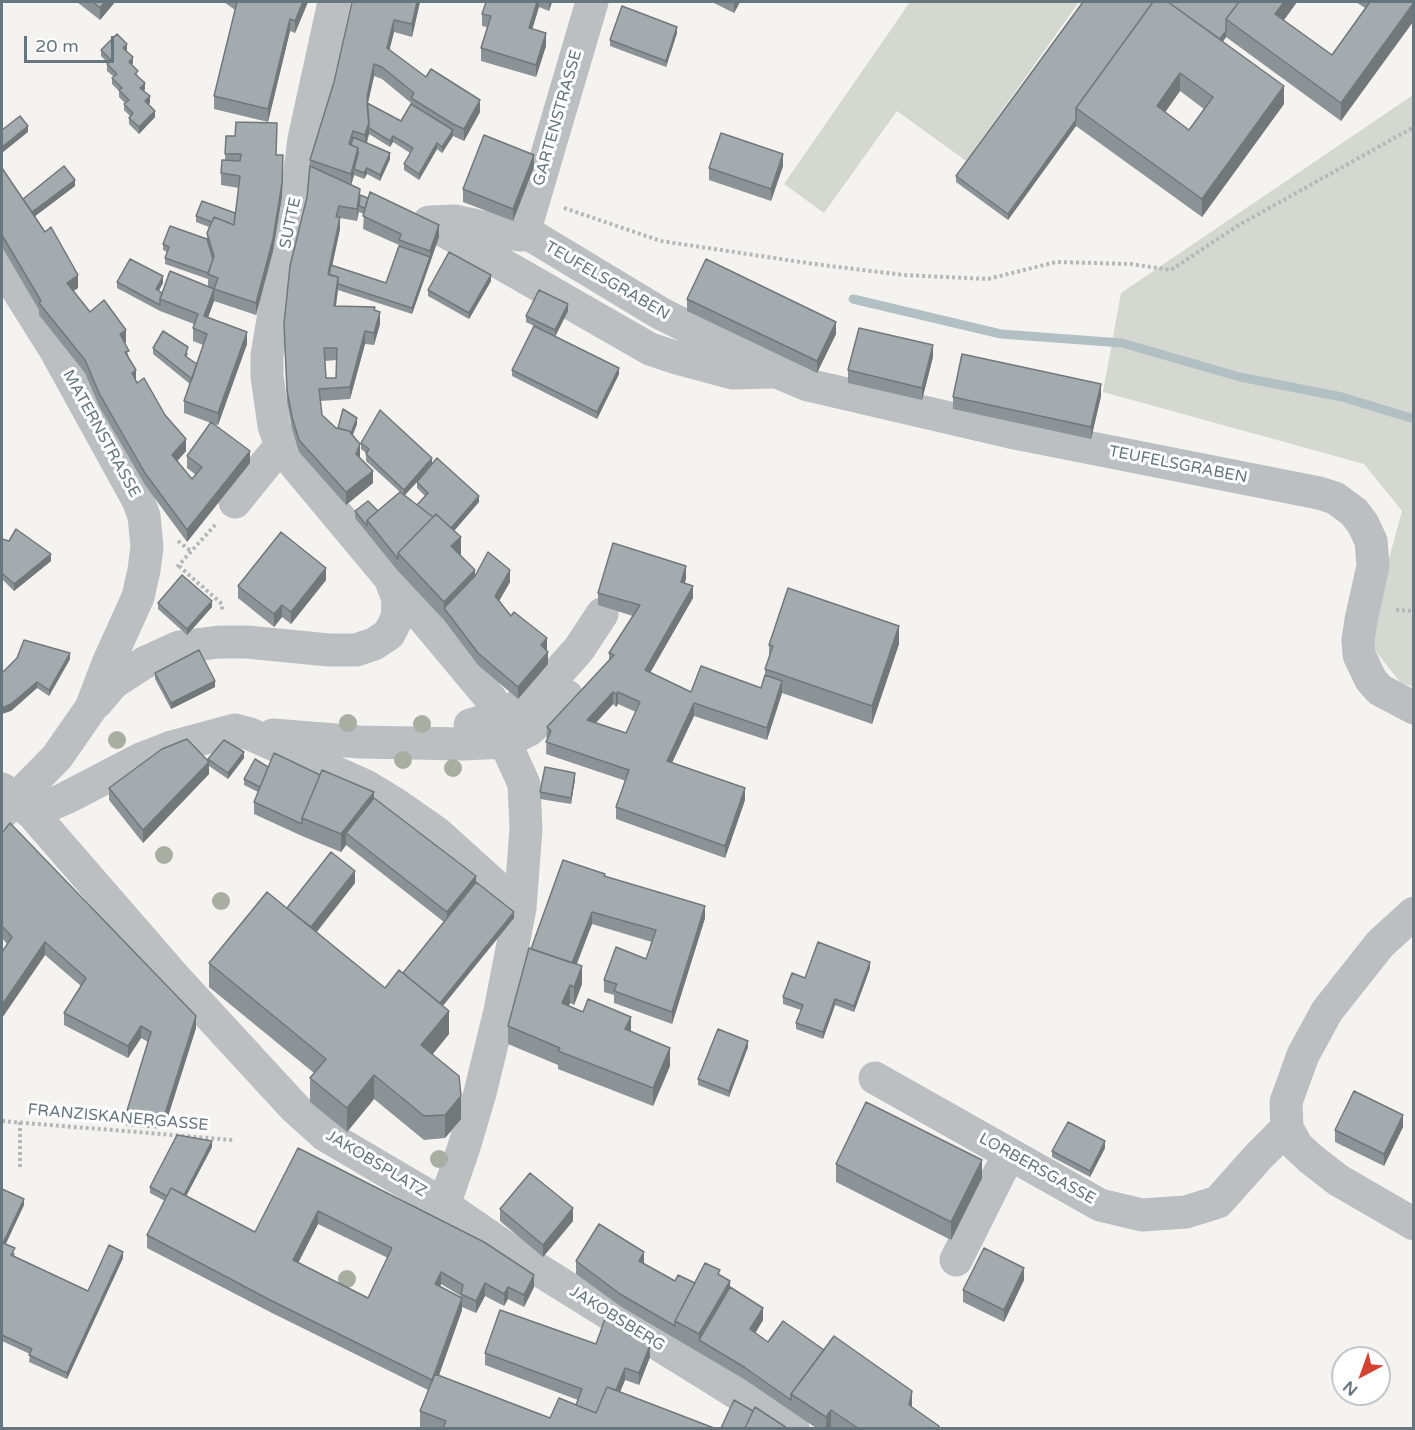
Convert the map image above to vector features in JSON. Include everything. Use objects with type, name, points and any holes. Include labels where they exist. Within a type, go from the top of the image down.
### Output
[{"type":"street","name":"SUTTE","points":[[334,2],[304,139],[301,173],[281,270],[267,356],[267,376],[274,426],[281,445],[298,468],[491,699]]},
{"type":"street","name":"GARTENSTRASSE","points":[[529,234],[526,226],[592,2]]},
{"type":"street","points":[[301,173],[333,186]]},
{"type":"street","name":"TEUFELSGRABEN","points":[[397,211],[429,222],[650,349],[733,373],[768,367]]},
{"type":"street","name":"TEUFELSGRABEN","points":[[429,222],[454,221],[520,235],[529,234],[629,296],[808,385],[946,417],[1335,498],[1354,512],[1364,524],[1371,541],[1373,566],[1359,630],[1359,655],[1371,680],[1380,690],[1413,708]]},
{"type":"street","name":"MATERNSTRASSE","points":[[2,265],[56,351],[138,500],[144,516],[147,547],[138,597],[91,708],[57,757],[12,803]]},
{"type":"street","points":[[225,513],[281,445]]},
{"type":"street","name":"SUTTE","points":[[91,708],[113,683],[144,663],[179,647],[219,642],[356,650],[374,644],[389,633],[397,618],[398,599],[390,576]]},
{"type":"street","points":[[411,743],[497,717],[529,700],[579,649],[602,615]]},
{"type":"street","points":[[250,734],[360,742],[463,744],[505,742],[529,730],[567,696]]},
{"type":"street","points":[[12,803],[66,798],[141,759],[172,747],[235,730],[250,734],[366,786],[394,803],[437,833],[520,908]]},
{"type":"street","name":"JAKOBSPLATZ","points":[[12,803],[295,1108],[325,1135],[444,1205],[480,1093],[500,1011],[520,908],[526,830],[524,784],[505,742]]},
{"type":"street","points":[[1413,913],[1380,944],[1327,1011],[1303,1055],[1286,1102],[1287,1128],[1298,1146],[1311,1159],[1338,1180],[1413,1224]]},
{"type":"street","name":"LORBERSGASSE","points":[[875,1078],[1100,1205],[1142,1215],[1186,1212],[1218,1202],[1287,1128]]},
{"type":"street","points":[[956,1260],[1009,1154]]},
{"type":"street","name":"JAKOBSBERG","points":[[444,1205],[544,1273],[793,1428]]},
{"type":"path","points":[[565,208],[661,241],[904,275],[988,279],[1056,262],[1131,264],[1171,270],[1239,225],[1413,127]]},
{"type":"path","points":[[183,561],[225,513]]},
{"type":"path","points":[[179,566],[222,604],[219,642]]},
{"type":"path","name":"FRANZISKANERGASSE","points":[[2,1121],[233,1140]]},
{"type":"path","points":[[20,1122],[20,1168]]},
{"type":"shaded area","points":[[910,2],[1079,2],[966,161],[897,111],[824,213],[784,184]]},
{"type":"shaded area","points":[[1413,95],[1413,687],[1400,682],[1367,640],[1402,511],[1364,464],[1103,392],[1121,293]]},
{"type":"building","points":[[93,2],[105,2],[100,8]]},
{"type":"building","points":[[237,2],[303,2],[295,21],[290,19],[268,109],[214,96]]},
{"type":"building","points":[[352,2],[417,2],[412,24],[394,20],[387,48],[426,77],[431,69],[480,100],[464,129],[411,98],[414,93],[382,67],[374,64],[367,97],[369,122],[365,135],[353,131],[349,144],[358,148],[351,174],[310,160],[334,82]]},
{"type":"building","points":[[486,2],[537,2],[529,28],[546,33],[536,65],[481,48],[491,16],[482,14]]},
{"type":"building","points":[[1083,2],[1153,2],[1076,108],[1076,120],[1008,214],[956,176]]},
{"type":"building","points":[[1153,2],[1168,2],[1284,86],[1202,199],[1076,108]],"holes":[[[1180,73],[1213,97],[1189,130],[1157,106]]]},
{"type":"building","points":[[1168,2],[1239,2],[1226,19],[1226,31],[1220,39]]},
{"type":"building","points":[[1239,2],[1284,2],[1275,14],[1332,55],[1370,2],[1413,2],[1413,4],[1341,103],[1226,19]]},
{"type":"building","points":[[622,6],[677,27],[666,61],[610,40]]},
{"type":"building","points":[[117,34],[127,44],[123,48],[133,57],[129,62],[138,71],[135,74],[145,83],[140,88],[150,96],[145,101],[155,111],[139,127],[129,118],[133,113],[124,104],[129,100],[112,78],[117,74],[107,64],[111,60],[101,50]]},
{"type":"building","points":[[367,103],[401,121],[411,104],[453,130],[442,147],[437,143],[419,174],[404,164],[413,148],[393,136],[390,141],[369,128]]},
{"type":"building","points":[[20,116],[28,126],[2,147],[2,130]]},
{"type":"building","points":[[236,122],[277,123],[276,155],[283,155],[282,183],[273,239],[256,303],[214,289],[218,278],[208,274],[214,256],[207,233],[214,217],[234,225],[240,176],[221,173],[222,160],[240,161],[241,154],[225,154],[226,136],[235,136]]},
{"type":"building","points":[[721,133],[783,154],[771,189],[709,168]]},
{"type":"building","points":[[484,135],[534,155],[513,209],[463,189]]},
{"type":"building","points":[[353,137],[390,153],[380,175],[367,168],[364,173],[354,169],[358,148],[351,145]]},
{"type":"building","points":[[64,166],[75,180],[32,212],[23,199]]},
{"type":"building","points":[[310,166],[360,189],[357,209],[339,206],[336,217],[340,217],[328,274],[338,277],[334,306],[375,307],[374,310],[380,312],[374,333],[365,331],[350,387],[319,389],[322,415],[336,428],[349,431],[360,444],[356,454],[373,471],[346,492],[299,440],[287,390],[284,324],[290,266],[307,197]],"holes":[[[324,348],[337,348],[336,378],[326,378]]]},
{"type":"building","points":[[2,168],[45,232],[51,227],[78,275],[67,283],[90,312],[104,300],[126,330],[120,334],[129,351],[125,352],[136,370],[132,373],[137,383],[144,378],[165,415],[186,439],[172,455],[192,479],[202,467],[187,456],[211,422],[250,451],[187,530],[145,473],[99,393],[85,360],[39,303],[41,301],[2,235]]},
{"type":"building","points":[[370,192],[439,225],[430,251],[399,240],[401,234],[363,216]]},
{"type":"building","points":[[360,195],[368,198],[365,208],[359,206]]},
{"type":"building","points":[[202,201],[235,213],[234,225],[214,217],[212,222],[196,216]]},
{"type":"building","points":[[170,226],[207,239],[213,259],[208,273],[165,258],[169,247],[163,244]]},
{"type":"building","points":[[399,246],[430,257],[412,308],[338,284],[338,277],[329,275],[331,265],[386,283]]},
{"type":"building","points":[[449,252],[491,275],[469,313],[428,290]]},
{"type":"building","points":[[130,259],[163,276],[156,289],[162,293],[160,305],[117,282]]},
{"type":"building","points":[[706,259],[836,322],[817,361],[687,299]]},
{"type":"building","points":[[170,271],[214,289],[204,316],[247,332],[218,413],[184,401],[207,334],[193,328],[198,314],[160,299]]},
{"type":"building","points":[[539,290],[568,304],[555,330],[526,316]]},
{"type":"building","points":[[534,326],[619,368],[597,412],[512,370]]},
{"type":"building","points":[[859,328],[933,345],[922,388],[848,370]]},
{"type":"building","points":[[163,331],[188,347],[185,356],[197,364],[192,379],[153,348]]},
{"type":"building","points":[[962,354],[1101,384],[1091,427],[953,397]]},
{"type":"building","points":[[343,409],[357,418],[351,433],[338,428]]},
{"type":"building","points":[[380,410],[432,458],[404,490],[366,454],[369,449],[361,443]]},
{"type":"building","points":[[437,458],[479,496],[451,528],[436,514],[433,517],[417,505],[428,493],[417,482]]},
{"type":"building","points":[[400,492],[433,517],[398,553],[398,559],[367,520]]},
{"type":"building","points":[[368,501],[378,511],[367,520],[367,526],[355,511]]},
{"type":"building","points":[[436,514],[461,537],[451,546],[475,570],[444,602],[398,553]]},
{"type":"building","points":[[16,529],[51,554],[14,584],[2,573],[2,539],[9,541]]},
{"type":"building","points":[[281,532],[326,568],[291,612],[282,605],[274,614],[238,586]]},
{"type":"building","points":[[613,543],[686,566],[681,582],[693,586],[645,670],[691,692],[701,666],[761,688],[765,675],[782,681],[767,728],[694,703],[667,761],[745,788],[725,846],[616,807],[629,770],[546,742],[551,731],[547,727],[614,655],[609,653],[640,605],[598,593]],"holes":[[[613,692],[616,694],[618,692],[640,702],[626,733],[587,720]]]},
{"type":"building","points":[[488,552],[510,570],[495,596],[511,616],[514,612],[547,638],[541,645],[548,652],[518,687],[478,653],[444,608],[475,576]]},
{"type":"building","points":[[182,575],[212,601],[187,629],[158,603]]},
{"type":"building","points":[[788,588],[899,626],[872,706],[765,669],[773,646],[769,645]]},
{"type":"building","points":[[24,640],[70,653],[49,690],[37,682],[11,704],[2,708],[2,673],[17,658]]},
{"type":"building","points":[[199,650],[215,681],[171,703],[155,673]]},
{"type":"building","points":[[187,739],[209,762],[143,830],[109,788],[162,749]]},
{"type":"building","points":[[224,740],[244,752],[228,773],[208,759]]},
{"type":"building","points":[[274,753],[320,775],[302,818],[302,824],[254,802]]},
{"type":"building","points":[[255,759],[268,767],[260,787],[244,779]]},
{"type":"building","points":[[545,767],[575,773],[571,798],[540,792]]},
{"type":"building","points":[[322,770],[374,792],[341,834],[302,818]]},
{"type":"building","points":[[374,798],[476,876],[447,912],[346,833]]},
{"type":"building","points":[[10,823],[196,1016],[164,1117],[126,1114],[151,1032],[141,1026],[128,1046],[64,1013],[86,978],[45,942],[2,1005],[2,952],[12,937],[2,926],[2,833]]},
{"type":"building","points":[[331,852],[355,871],[311,927],[287,908]]},
{"type":"building","points":[[563,860],[605,874],[604,876],[705,906],[672,1012],[614,991],[617,984],[604,980],[616,947],[646,959],[656,930],[592,912],[572,963],[531,949]]},
{"type":"building","points":[[476,882],[514,912],[440,1003],[403,973]]},
{"type":"building","points":[[267,892],[385,988],[399,970],[449,1011],[421,1045],[459,1076],[461,1096],[445,1115],[424,1116],[374,1075],[347,1108],[310,1078],[326,1059],[209,963]]},
{"type":"building","points":[[818,942],[870,962],[854,1006],[835,999],[823,1032],[796,1023],[803,1005],[783,997],[792,973],[805,978]]},
{"type":"building","points":[[529,948],[582,966],[574,987],[570,985],[562,1003],[583,1012],[588,999],[631,1017],[625,1029],[670,1048],[653,1088],[558,1051],[560,1048],[508,1026]]},
{"type":"building","points":[[718,1029],[748,1041],[729,1091],[698,1079]]},
{"type":"building","points":[[1354,1091],[1403,1115],[1384,1154],[1335,1130]]},
{"type":"building","points":[[866,1102],[982,1160],[951,1222],[836,1164]]},
{"type":"building","points":[[1068,1122],[1105,1141],[1090,1171],[1052,1151]]},
{"type":"building","points":[[177,1135],[212,1141],[184,1195],[171,1188],[167,1196],[150,1187]]},
{"type":"building","points":[[298,1148],[484,1242],[534,1275],[524,1295],[508,1287],[504,1294],[485,1283],[476,1301],[461,1294],[463,1285],[441,1272],[435,1284],[462,1298],[432,1380],[272,1301],[147,1235],[171,1188],[255,1232]],"holes":[[[318,1211],[392,1248],[368,1298],[293,1260]]]},
{"type":"building","points":[[530,1173],[573,1208],[543,1245],[500,1209]]},
{"type":"building","points":[[2,1189],[24,1199],[3,1243],[15,1248],[11,1255],[88,1291],[109,1245],[123,1252],[67,1373],[29,1355],[32,1349],[2,1335]]},
{"type":"building","points":[[599,1224],[644,1252],[639,1261],[675,1281],[678,1275],[695,1283],[675,1321],[675,1326],[620,1294],[576,1261]]},
{"type":"building","points":[[984,1248],[1024,1268],[1004,1310],[963,1290]]},
{"type":"building","points":[[705,1263],[720,1270],[718,1274],[730,1281],[699,1334],[675,1321]]},
{"type":"building","points":[[730,1287],[763,1308],[750,1329],[768,1342],[783,1321],[824,1350],[791,1394],[791,1400],[744,1367],[699,1340]]},
{"type":"building","points":[[500,1310],[596,1344],[605,1319],[650,1345],[639,1373],[625,1368],[616,1390],[607,1387],[596,1413],[576,1405],[582,1389],[485,1353]]},
{"type":"building","points":[[834,1336],[912,1391],[909,1405],[939,1426],[938,1428],[858,1428],[831,1410],[826,1417],[791,1394]]},
{"type":"building","points":[[435,1374],[550,1418],[559,1398],[596,1413],[607,1387],[714,1428],[443,1428],[446,1421],[420,1411]]},
{"type":"building","points":[[734,1400],[753,1411],[745,1428],[721,1428]]},
{"type":"building","points":[[755,1407],[787,1428],[745,1428]]},
{"type":"waterway","points":[[853,299],[1001,334],[1122,343],[1240,377],[1342,397],[1414,419]]}]
